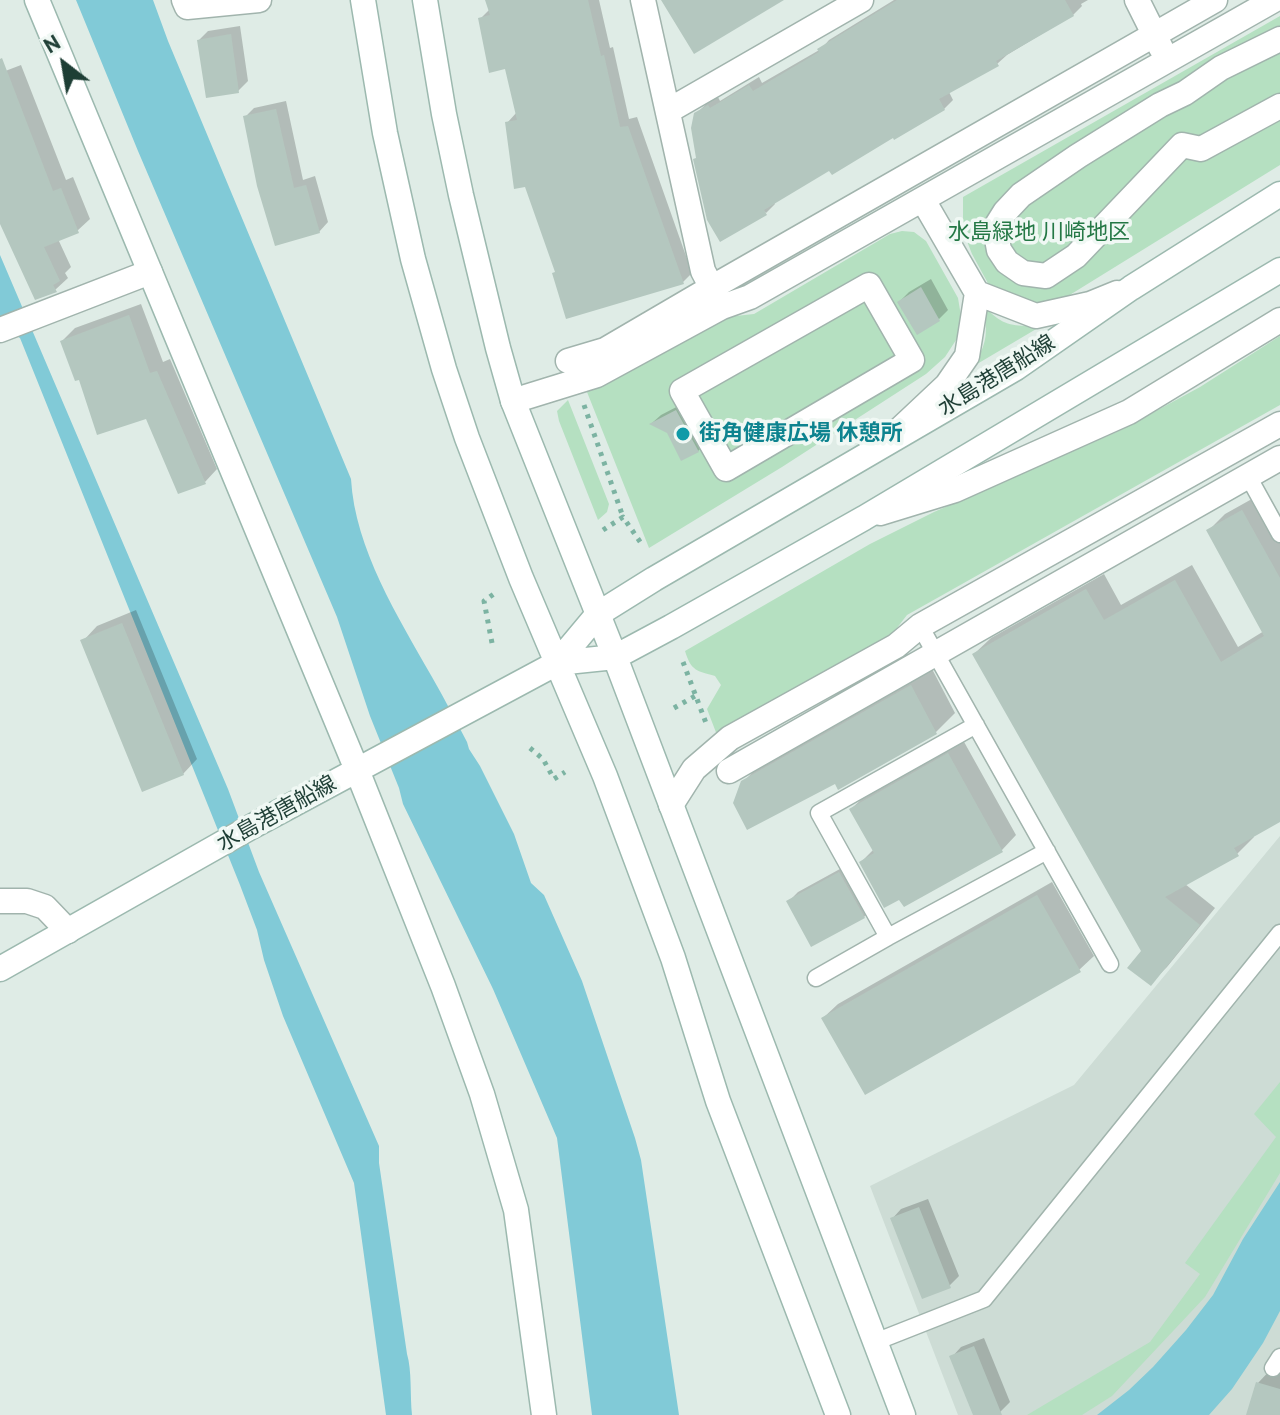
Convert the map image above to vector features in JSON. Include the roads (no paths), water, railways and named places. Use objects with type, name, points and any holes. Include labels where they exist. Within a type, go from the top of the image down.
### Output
[{"type":"street","points":[[37,0],[150,272],[367,765],[482,1094],[516,1210],[544,1415]]},
{"type":"street","points":[[184,0],[187,7],[259,0]]},
{"type":"street","points":[[363,0],[388,147],[413,259],[467,438],[521,578],[596,754],[658,916],[718,1101],[838,1415]]},
{"type":"street","points":[[425,0],[458,181],[513,401],[615,657],[903,1415]]},
{"type":"street","points":[[643,0],[703,271],[716,297]]},
{"type":"street","points":[[667,107],[849,0]]},
{"type":"street","points":[[667,107],[861,0]]},
{"type":"street","points":[[1137,0],[1167,61]]},
{"type":"street","points":[[513,401],[597,375],[716,297],[1215,0]]},
{"type":"street","points":[[568,361],[605,350],[716,297],[750,297],[1274,0]]},
{"type":"street","points":[[1280,39],[1221,68],[1021,195],[995,228],[999,250],[1007,262],[1023,273],[1046,276],[1076,256],[1182,145],[1201,149],[1280,106]]},
{"type":"street","name":"水島港唐船線","points":[[0,969],[251,827],[557,663],[598,614],[1016,368],[1131,288],[1280,194]]},
{"type":"street","points":[[923,200],[977,293],[1036,316],[1090,304],[1131,288]]},
{"type":"street","name":"水島港唐船線","points":[[557,663],[615,657],[864,518],[1280,270]]},
{"type":"street","points":[[1,330],[150,272]]},
{"type":"street","points":[[869,285],[912,360],[726,469],[682,391],[869,285]]},
{"type":"street","points":[[884,445],[947,385],[967,356],[977,293]]},
{"type":"street","points":[[864,518],[955,490],[1129,412],[1280,320]]},
{"type":"street","points":[[671,805],[694,769],[730,738],[896,646],[920,626],[1280,424]]},
{"type":"street","points":[[729,771],[1280,458]]},
{"type":"street","points":[[0,901],[27,901],[45,907],[68,931]]},
{"type":"lane","points":[[1248,476],[1280,534]]},
{"type":"lane","points":[[920,626],[1110,964]]},
{"type":"lane","points":[[888,937],[819,813],[976,725]]},
{"type":"lane","points":[[816,978],[1047,851]]},
{"type":"lane","points":[[875,1342],[984,1299],[1280,933]]},
{"type":"water","points":[[76,0],[153,0],[351,479],[354,505],[369,557],[480,766],[514,834],[531,883],[544,895],[582,981],[641,1160],[679,1415],[592,1415],[557,1138],[493,989],[403,804],[337,617]]},
{"type":"water","points":[[0,255],[228,789],[259,872],[379,1146],[410,1368],[412,1415],[386,1415],[354,1183],[283,1016],[240,885],[20,338],[0,326]]},
{"type":"water","points":[[1280,1182],[1280,1311],[1232,1389],[1209,1415],[1097,1415],[1129,1390],[1186,1330],[1213,1295],[1243,1239]]},
{"type":"place","name":"街角健康広場 休憩所","points":[[683,434]]},
{"type":"park label","name":"水島緑地 川崎地区","points":[[1039,233]]}]
